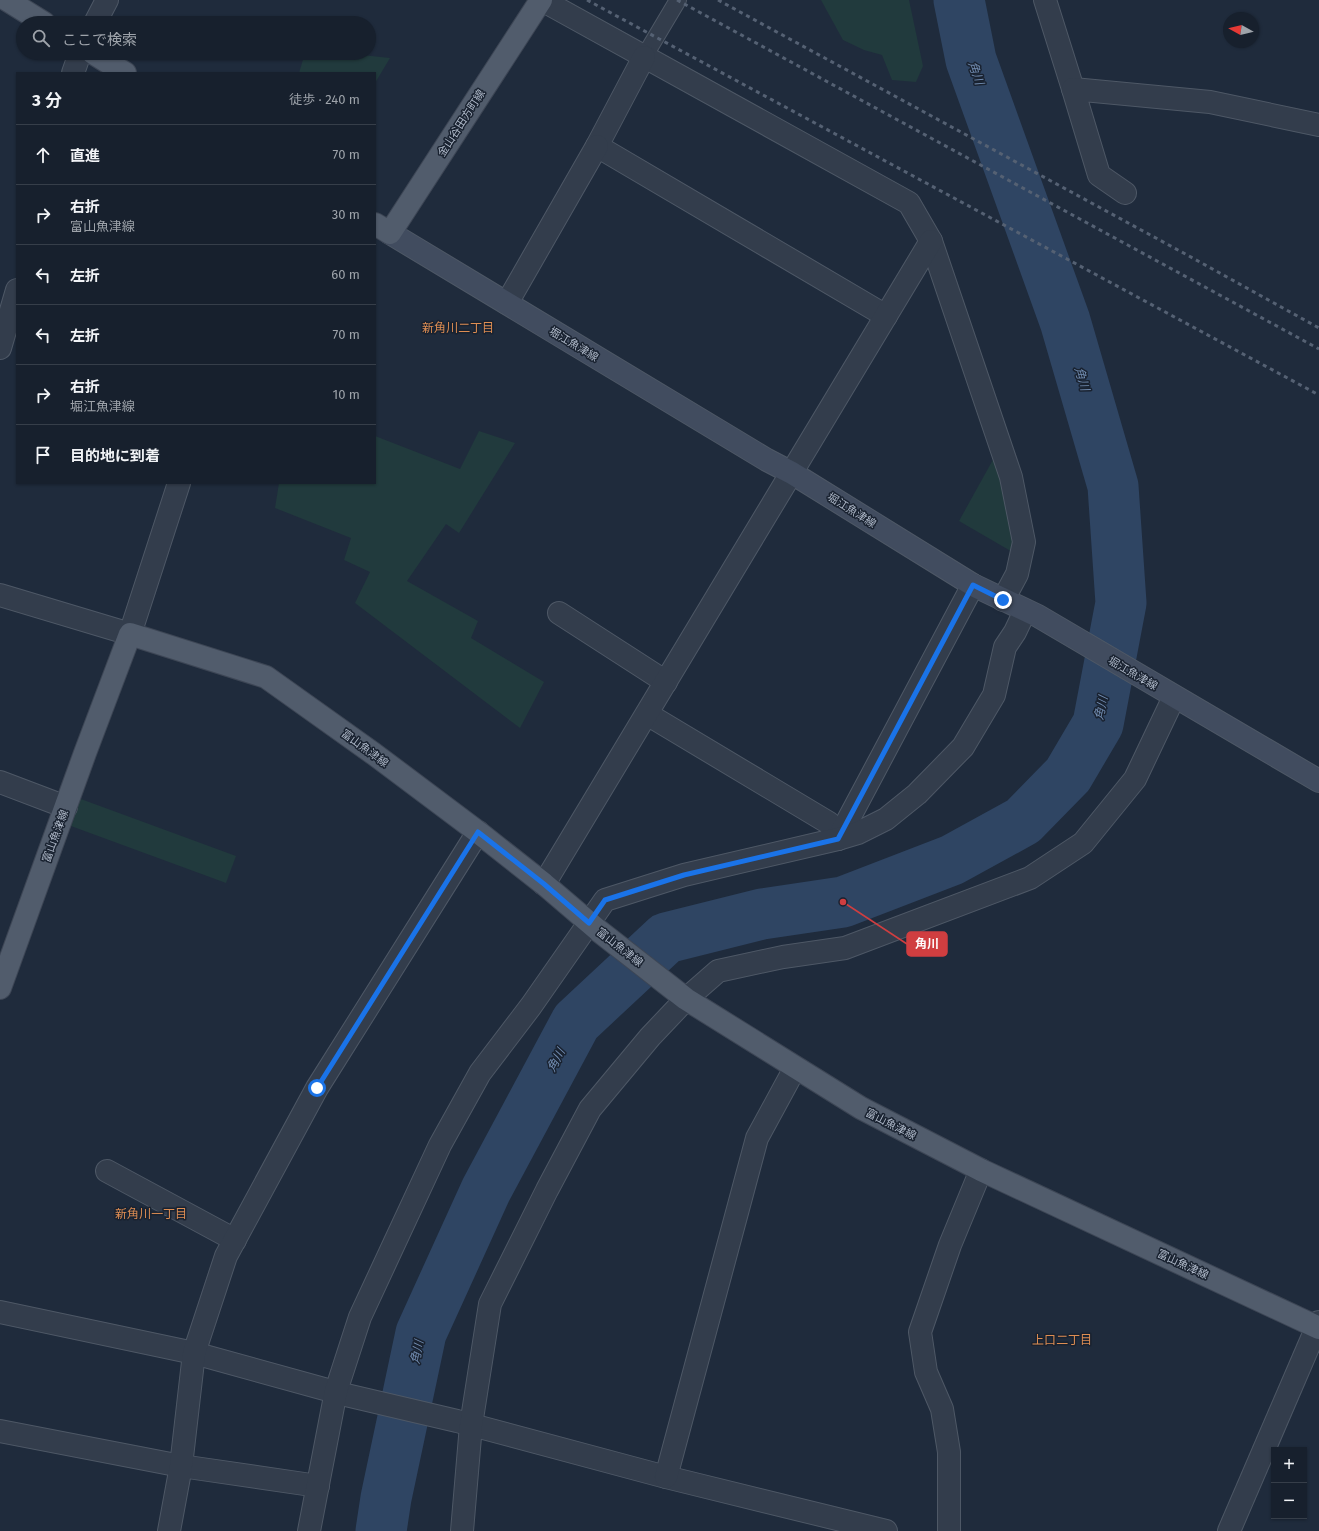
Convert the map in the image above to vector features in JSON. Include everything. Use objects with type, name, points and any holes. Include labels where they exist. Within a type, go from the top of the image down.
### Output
[{"type":"main road","points":[[7,0],[33,16]]},
{"type":"main road","name":"金山谷田方町線","points":[[382,228],[542,0]]},
{"type":"main road","points":[[104,60],[123,72]]},
{"type":"main road","name":"堀江魚津線","points":[[382,228],[767,460],[792,473],[973,585],[1032,614],[1319,781]]},
{"type":"main road","name":"富山魚津線","points":[[0,988],[130,634],[266,676],[478,832],[544,884],[594,927],[681,994],[795,1068],[861,1108],[981,1170],[1318,1326]]},
{"type":"street","points":[[99,16],[107,0]]},
{"type":"street","points":[[542,0],[909,203],[931,241],[1011,477],[1024,542],[1017,574],[1003,600]]},
{"type":"street","points":[[1045,0],[1098,175],[1125,193]]},
{"type":"street","points":[[507,303],[597,146],[644,57]]},
{"type":"street","points":[[73,72],[78,60]]},
{"type":"street","points":[[1073,89],[1210,102],[1319,125]]},
{"type":"street","points":[[597,146],[886,316]]},
{"type":"street","points":[[544,884],[931,241]]},
{"type":"street","points":[[0,348],[12,300]]},
{"type":"street","points":[[0,595],[130,634],[179,484]]},
{"type":"street","points":[[838,839],[973,585]]},
{"type":"street","points":[[559,613],[666,682]]},
{"type":"street","points":[[309,1531],[318,1486],[360,1318],[440,1145],[480,1073],[594,927],[605,900],[684,875],[838,839],[858,833],[886,819],[917,794],[963,747],[994,695],[1005,647],[1015,632],[1032,614]]},
{"type":"street","points":[[462,1531],[464,1423],[490,1304],[547,1190],[590,1109],[650,1037],[681,994],[718,971],[784,957],[845,948],[1030,878],[1082,843],[1135,779],[1174,697]]},
{"type":"street","points":[[647,714],[829,823],[838,839]]},
{"type":"street","points":[[0,782],[66,807]]},
{"type":"street","points":[[170,1531],[181,1466],[194,1353],[226,1256],[317,1088],[478,832]]},
{"type":"street","points":[[666,1477],[757,1138],[795,1068]]},
{"type":"street","points":[[950,1531],[949,1452],[942,1409],[926,1372],[920,1332],[950,1245],[981,1170]]},
{"type":"street","points":[[106,1171],[235,1240]]},
{"type":"street","points":[[0,1312],[194,1353],[341,1393],[464,1423],[666,1477],[886,1531]]},
{"type":"street","points":[[1229,1531],[1318,1326]]},
{"type":"street","points":[[0,1431],[181,1466],[318,1486]]},
{"type":"lane","points":[[644,57],[678,0]]},
{"type":"green space","points":[[821,0],[909,0],[923,66],[916,82],[892,80],[882,55],[864,50],[843,40]]},
{"type":"green space","points":[[376,57],[390,58],[376,81],[376,72],[299,72],[303,60],[376,60]]},
{"type":"green space","points":[[479,431],[515,443],[459,533],[446,524],[407,581],[478,621],[471,638],[544,682],[520,728],[355,603],[370,572],[344,560],[351,538],[275,508],[279,484],[376,484],[376,436],[460,469]]},
{"type":"green space","points":[[1000,447],[1021,557],[959,521]]},
{"type":"green space","points":[[70,795],[236,856],[226,883],[60,822]]},
{"type":"waterway","name":"角川","points":[[381,1531],[386,1498],[421,1333],[486,1190],[576,1022],[666,938],[762,914],[843,902],[952,860],[1023,821],[1068,775],[1098,724],[1121,603],[1113,486],[1065,321],[971,60],[959,0]]},
{"type":"railway","points":[[587,0],[1319,395]]},
{"type":"railway","points":[[677,0],[1319,349]]},
{"type":"railway","points":[[718,0],[1319,328]]},
{"type":"place","name":"角川","points":[[843,902]]},
{"type":"district","name":"新角川二丁目","points":[[458,328]]},
{"type":"district","name":"新角川一丁目","points":[[151,1214]]},
{"type":"district","name":"上口二丁目","points":[[1062,1340]]},
{"type":"route","points":[[317,1088],[478,832],[544,884],[589,923],[605,900],[684,875],[838,839],[973,585],[1003,600]]}]
